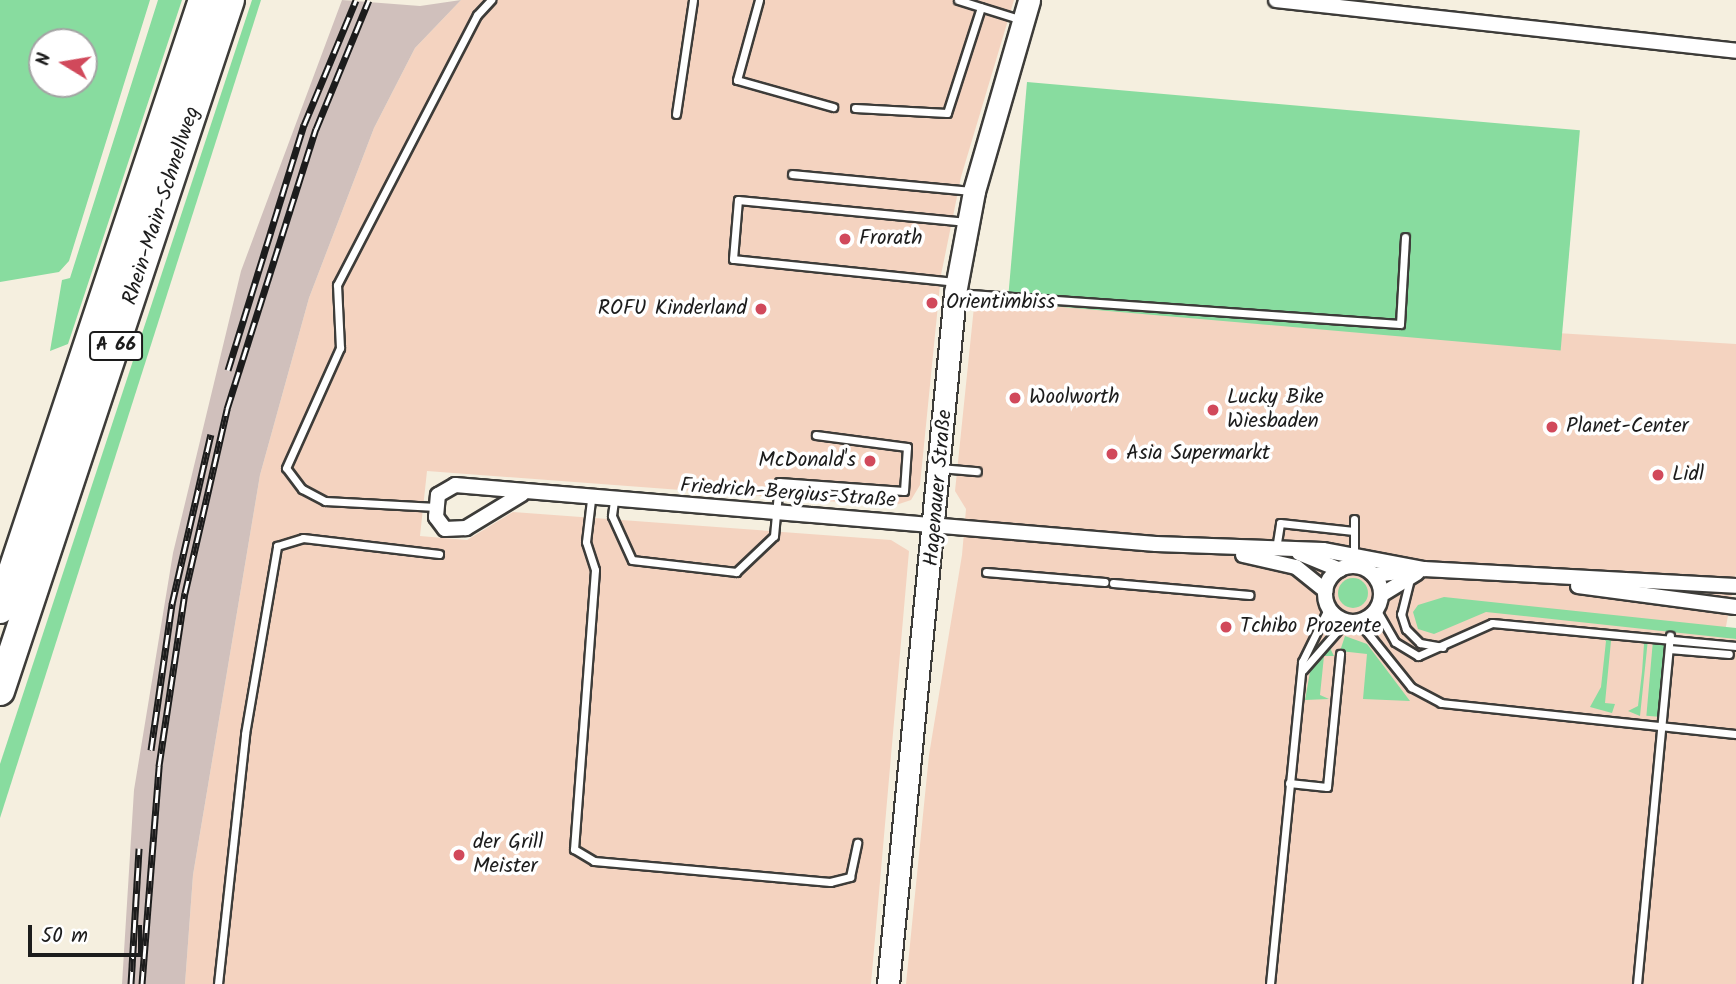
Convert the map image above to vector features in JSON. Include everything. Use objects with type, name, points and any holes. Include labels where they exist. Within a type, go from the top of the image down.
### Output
[{"type":"highway","name":"Rhein-Main-Schnellweg","points":[[0,609],[203,0]]},
{"type":"highway","name":"Rhein-Main-Schnellweg","points":[[0,691],[230,0]]},
{"type":"street","points":[[1276,0],[1404,7],[1736,51]]},
{"type":"street","name":"Hagenauer Straße","points":[[888,984],[936,527],[956,287],[974,191],[1026,10]]},
{"type":"street","name":"Friedrich-Bergius-Straße","points":[[436,507],[449,486],[614,502],[936,527],[1218,548],[1276,549],[1349,563],[1418,572],[1549,580],[1736,586]]},
{"type":"street","points":[[436,507],[440,525],[457,530],[522,494]]},
{"type":"street","name":"Friedrich-Bergius-Straße","points":[[1218,548],[1286,563],[1326,591]]},
{"type":"street","name":"Friedrich-Bergius-Straße","points":[[1349,563],[1374,575],[1418,572]]},
{"type":"street","points":[[1349,563],[1326,591],[1329,607],[1352,621],[1376,609],[1381,594],[1374,575]]},
{"type":"street","points":[[1381,594],[1418,572]]},
{"type":"street","name":"Friedrich-Bergius-Straße","points":[[1549,580],[1736,607]]},
{"type":"lane","points":[[436,507],[325,501],[302,489],[286,468],[340,348],[337,285],[477,15],[491,0]]},
{"type":"lane","points":[[676,114],[693,0]]},
{"type":"lane","points":[[759,0],[737,80],[833,107]]},
{"type":"lane","points":[[958,0],[981,7],[1026,10]]},
{"type":"lane","points":[[855,108],[947,113],[981,7]]},
{"type":"lane","points":[[792,174],[974,191]]},
{"type":"lane","points":[[967,222],[738,200],[733,259],[956,287],[1400,324],[1405,237]]},
{"type":"lane","points":[[614,502],[612,516],[632,560],[736,572],[774,536],[779,482],[904,491],[907,447],[816,435]]},
{"type":"lane","points":[[939,468],[977,471]]},
{"type":"lane","points":[[591,500],[586,542],[595,570],[574,849],[594,861],[830,882],[850,877],[857,843]]},
{"type":"lane","points":[[1349,563],[1354,519]]},
{"type":"lane","points":[[1276,549],[1280,523],[1354,531]]},
{"type":"lane","points":[[218,984],[244,734],[277,546],[303,538],[439,554]]},
{"type":"lane","points":[[986,572],[1249,595]]},
{"type":"lane","points":[[1418,572],[1402,604],[1406,629],[1420,643],[1444,647]]},
{"type":"lane","points":[[1270,984],[1299,680],[1305,651],[1329,607]]},
{"type":"lane","points":[[1376,609],[1402,649],[1426,656],[1492,622],[1670,636],[1736,646]]},
{"type":"lane","points":[[1299,680],[1309,659],[1352,621],[1411,687],[1441,703],[1736,734]]},
{"type":"lane","points":[[1637,984],[1670,636]]},
{"type":"lane","points":[[1669,649],[1729,654]]},
{"type":"lane","points":[[1289,783],[1327,786],[1340,654]]},
{"type":"shaded area","points":[[342,0],[420,6],[461,0],[415,48],[374,128],[309,298],[260,475],[193,875],[185,984],[122,984],[134,790],[173,553],[241,271]]},
{"type":"shaded area","points":[[461,0],[1014,0],[961,177],[941,275],[920,485],[911,500],[893,506],[427,471],[420,536],[467,540],[513,512],[891,540],[909,551],[871,984],[185,984],[193,875],[260,475],[309,298],[374,128],[415,48]]},
{"type":"shaded area","points":[[975,297],[1736,344],[1736,573],[1724,637],[1736,639],[1736,984],[906,984],[929,755],[962,555],[966,509],[955,491]]},
{"type":"green space","points":[[0,0],[150,0],[69,261],[59,272],[0,282]]},
{"type":"green space","points":[[158,0],[182,0],[68,344],[50,351],[62,280],[70,278]]},
{"type":"green space","points":[[252,0],[261,0],[0,818],[0,764]]},
{"type":"green space","points":[[1027,82],[1580,130],[1561,351],[1008,302]]},
{"type":"green space","points":[[1353,578],[1359,579],[1367,587],[1367,599],[1359,607],[1353,608],[1347,607],[1339,599],[1338,593],[1339,587],[1347,579]]},
{"type":"green space","points":[[1444,597],[1736,628],[1736,639],[1486,612],[1434,634],[1418,629],[1413,612],[1418,605]]},
{"type":"green space","points":[[1597,634],[1621,636],[1611,641],[1605,703],[1615,704],[1612,713],[1590,707],[1601,687],[1606,641]]},
{"type":"green space","points":[[1345,636],[1367,644],[1410,701],[1363,699],[1367,654],[1340,651]]},
{"type":"green space","points":[[1636,638],[1648,639],[1640,716],[1628,711],[1638,706],[1642,672],[1644,644]]},
{"type":"green space","points":[[1653,640],[1665,641],[1658,717],[1646,716]]},
{"type":"green space","points":[[1328,644],[1334,656],[1324,656],[1320,695],[1329,699],[1305,700],[1310,672]]},
{"type":"railway","points":[[228,370],[304,125],[356,0]]},
{"type":"railway","points":[[142,984],[159,766],[185,593],[227,409],[316,129],[369,0]]},
{"type":"railway","points":[[151,750],[172,604],[211,434]]},
{"type":"railway","points":[[131,984],[139,848]]},
{"type":"place","name":"Frorath","points":[[845,239]]},
{"type":"place","name":"Orientimbiss","points":[[932,303]]},
{"type":"place","name":"ROFU Kinderland","points":[[761,309]]},
{"type":"place","name":"Woolworth","points":[[1015,398]]},
{"type":"place","name":"Lucky Bike Wiesbaden","points":[[1213,410]]},
{"type":"place","name":"Planet-Center","points":[[1552,427]]},
{"type":"place","name":"Asia Supermarkt","points":[[1112,454]]},
{"type":"place","name":"McDonald's","points":[[870,461]]},
{"type":"place","name":"Lidl","points":[[1658,475]]},
{"type":"place","name":"Tchibo Prozente","points":[[1226,627]]},
{"type":"place","name":"der Grill Meister","points":[[459,855]]}]
